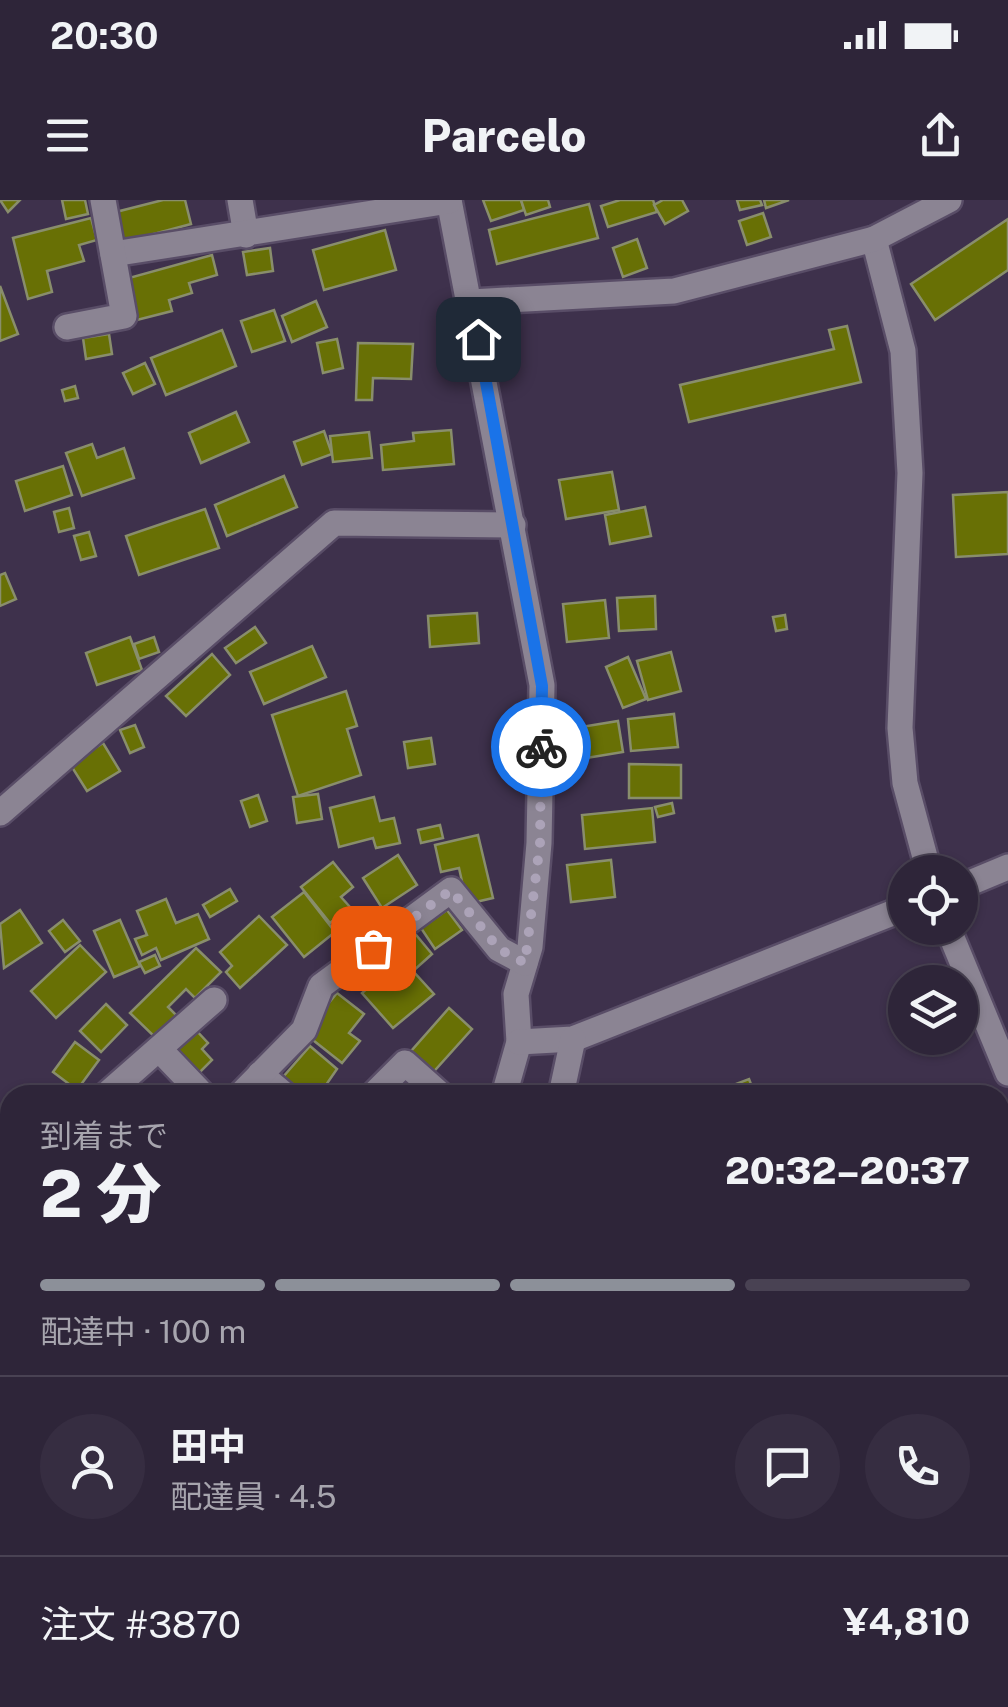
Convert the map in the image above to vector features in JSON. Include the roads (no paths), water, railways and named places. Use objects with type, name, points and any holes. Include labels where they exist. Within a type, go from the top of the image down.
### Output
[{"type":"street","points":[[67,327],[124,316],[103,200]]},
{"type":"street","points":[[240,200],[246,235]]},
{"type":"street","points":[[113,254],[449,200],[542,686],[540,843],[525,963],[516,994],[518,1042],[507,1085]]},
{"type":"street","points":[[471,302],[674,291],[874,239],[948,200]]},
{"type":"street","points":[[874,239],[903,351],[910,473],[900,728],[905,784],[924,855]]},
{"type":"street","points":[[0,814],[334,523],[512,525]]},
{"type":"street","points":[[978,879],[1008,867]]},
{"type":"street","points":[[250,1085],[304,1030],[321,986],[451,890],[499,949],[525,963]]},
{"type":"street","points":[[518,1042],[573,1039],[888,915]]},
{"type":"street","points":[[955,945],[1008,1073]]},
{"type":"street","points":[[117,1085],[214,1000]]},
{"type":"street","points":[[563,1085],[573,1039]]},
{"type":"street","points":[[158,1048],[193,1085]]},
{"type":"street","points":[[383,1085],[405,1063],[429,1085]]},
{"type":"street","points":[[260,1074],[273,1085]]}]
